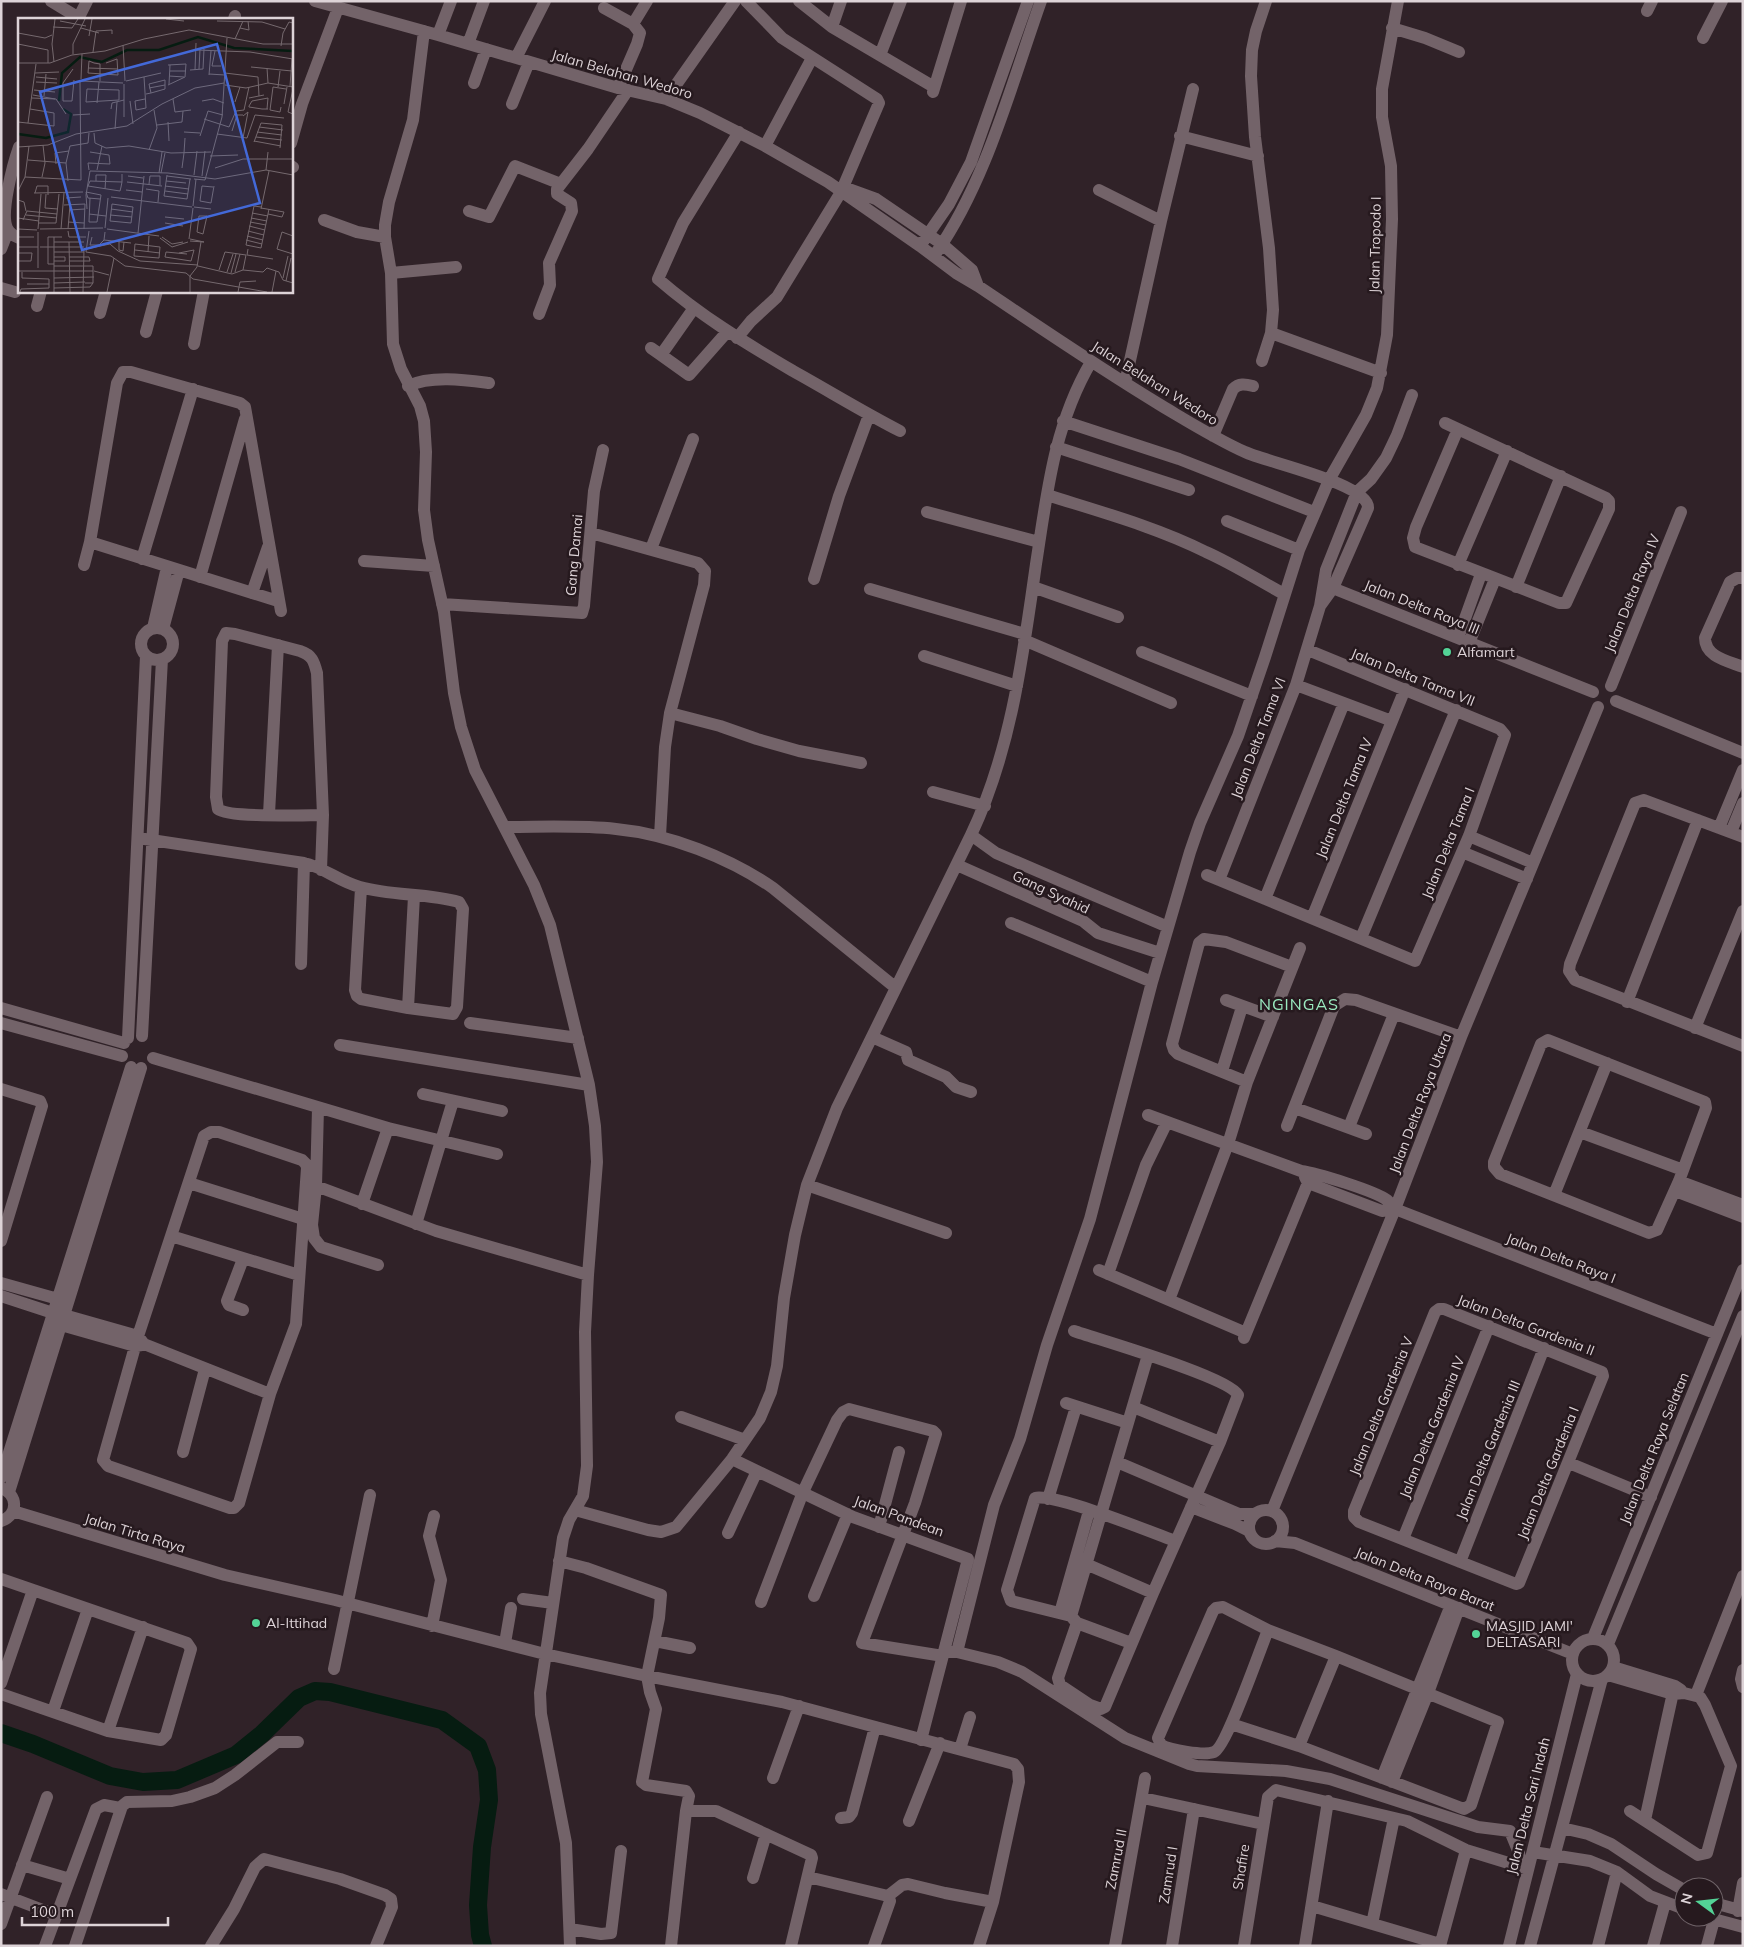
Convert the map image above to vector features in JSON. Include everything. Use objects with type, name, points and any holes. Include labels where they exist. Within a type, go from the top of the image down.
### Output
[{"type":"street","points":[[51,1],[79,18],[87,1]]},
{"type":"street","points":[[438,34],[451,1]]},
{"type":"street","points":[[468,44],[484,1]]},
{"type":"street","points":[[516,58],[545,1]]},
{"type":"street","points":[[633,24],[647,1]]},
{"type":"street","points":[[666,99],[735,1]]},
{"type":"street","points":[[694,308],[656,351],[686,375],[691,374],[732,335],[751,321],[777,297],[843,189],[879,102],[782,38],[746,1]]},
{"type":"street","points":[[799,1],[832,27],[934,90],[961,1]]},
{"type":"street","points":[[832,27],[841,1]]},
{"type":"street","points":[[880,55],[901,1]]},
{"type":"street","points":[[1262,361],[1271,333],[1273,310],[1271,268],[1252,94],[1251,63],[1256,31],[1266,1]]},
{"type":"street","name":"Jalan Tropodo I","points":[[946,1656],[994,1505],[1020,1439],[1044,1354],[1088,1228],[1160,953],[1200,823],[1238,736],[1284,594],[1314,512],[1372,403],[1381,373],[1389,311],[1392,219],[1391,166],[1382,104],[1382,89],[1398,1]]},
{"type":"street","points":[[1703,38],[1722,1]]},
{"type":"street","name":"Jalan Belahan Wedoro","points":[[319,2],[438,34],[623,89],[666,99],[739,132],[828,182],[859,197],[884,204],[942,244],[972,270],[976,275],[978,286]]},
{"type":"street","points":[[920,246],[958,191],[971,162],[1031,3]]},
{"type":"street","points":[[934,256],[974,187],[985,160],[1031,3]]},
{"type":"street","points":[[292,139],[302,104],[338,8]]},
{"type":"street","points":[[538,314],[550,285],[549,264],[572,210],[571,203],[556,194],[557,189],[588,150],[623,89],[640,36],[639,30],[633,24],[604,8]]},
{"type":"street","points":[[1392,28],[1425,38],[1459,52]]},
{"type":"street","points":[[424,31],[413,120],[389,202],[385,225],[385,238],[391,273],[393,344],[413,384],[424,421],[426,452],[424,510],[428,540],[442,604],[454,693],[461,727],[476,770],[534,885],[550,925],[589,1085],[595,1126],[597,1162],[585,1332],[586,1466],[583,1496],[566,1528],[558,1561],[540,1704],[566,1843],[570,1946]]},
{"type":"street","points":[[474,82],[486,49]]},
{"type":"street","points":[[765,146],[812,58]]},
{"type":"street","points":[[512,104],[529,62]]},
{"type":"street","points":[[1125,383],[1180,136],[1193,89]]},
{"type":"street","points":[[739,132],[684,222],[658,279],[732,335],[900,431]]},
{"type":"street","points":[[1180,136],[1258,156]]},
{"type":"street","points":[[1,249],[8,229],[13,195],[12,168],[18,150]]},
{"type":"street","points":[[469,211],[489,217],[515,166],[561,184]]},
{"type":"street","points":[[1099,190],[1161,221]]},
{"type":"street","name":"Jalan Belahan Wedoro","points":[[859,197],[956,274],[978,286],[1091,362],[1213,436],[1269,462],[1330,480],[1357,492]]},
{"type":"street","points":[[324,220],[357,232],[385,238]]},
{"type":"street","points":[[391,273],[456,267]]},
{"type":"street","points":[[1,288],[15,292]]},
{"type":"street","points":[[37,306],[41,292]]},
{"type":"street","points":[[100,314],[106,292]]},
{"type":"street","points":[[146,332],[157,292]]},
{"type":"street","points":[[194,344],[204,292]]},
{"type":"street","points":[[1271,333],[1381,373]]},
{"type":"street","points":[[575,1510],[648,1530],[661,1532],[670,1530],[682,1521],[732,1459],[760,1418],[772,1387],[779,1351],[784,1298],[795,1235],[807,1185],[837,1108],[985,806],[1005,740],[1016,686],[1056,447],[1063,421],[1077,386],[1091,362]]},
{"type":"street","points":[[84,565],[90,542],[117,384],[121,375],[129,372],[240,403],[245,407],[280,606],[252,593],[90,542]]},
{"type":"street","points":[[413,384],[459,380],[490,383]]},
{"type":"street","points":[[1213,436],[1233,389],[1237,385],[1253,386]]},
{"type":"street","points":[[142,559],[193,389]]},
{"type":"street","points":[[1357,492],[1371,480],[1386,458],[1412,395]]},
{"type":"street","points":[[814,579],[839,496],[869,415]]},
{"type":"street","points":[[200,577],[246,417]]},
{"type":"street","points":[[1063,421],[1179,459],[1314,512]]},
{"type":"street","points":[[1445,423],[1561,476],[1609,501],[1609,509],[1566,603],[1559,603],[1416,549],[1413,542],[1416,527],[1458,429]]},
{"type":"street","points":[[651,550],[693,439]]},
{"type":"street","points":[[1056,447],[1188,490]]},
{"type":"street","name":"Gang Damai","points":[[442,604],[582,613],[594,491],[603,450]]},
{"type":"street","points":[[1458,565],[1507,451]]},
{"type":"street","points":[[1516,587],[1561,476]]},
{"type":"street","name":"Jalan Delta Tama VI","points":[[1219,880],[1296,685],[1328,586],[1368,508],[1366,500],[1357,492]]},
{"type":"street","points":[[1047,495],[1103,512],[1191,544],[1284,594]]},
{"type":"street","points":[[927,512],[1039,542]]},
{"type":"street","name":"Jalan Delta Raya IV","points":[[1611,686],[1680,512]]},
{"type":"street","points":[[1227,520],[1299,550]]},
{"type":"street","points":[[591,534],[698,563],[703,568],[705,574],[670,713],[665,747],[660,836]]},
{"type":"street","points":[[252,593],[269,545]]},
{"type":"street","points":[[364,561],[434,566]]},
{"type":"street","points":[[158,629],[173,568]]},
{"type":"street","points":[[1464,640],[1481,574]]},
{"type":"street","points":[[1743,578],[1730,582],[1705,638],[1705,645],[1712,654],[1743,667]]},
{"type":"street","points":[[1464,640],[1495,579]]},
{"type":"street","name":"Jalan Delta Raya III","points":[[1328,586],[1593,692]]},
{"type":"street","points":[[1033,587],[1118,618]]},
{"type":"street","points":[[870,589],[1025,637],[1171,703]]},
{"type":"street","points":[[158,629],[170,636],[172,646],[168,655],[162,659],[155,660],[146,656],[141,643],[145,634],[158,629]]},
{"type":"street","points":[[321,870],[323,815],[315,665],[312,657],[306,653],[278,645],[229,633],[225,635],[222,641],[216,806],[225,813],[323,815]]},
{"type":"street","points":[[269,814],[278,645]]},
{"type":"street","name":"Jalan Delta Tama VII","points":[[1308,650],[1456,710],[1500,729],[1505,735]]},
{"type":"street","points":[[1142,652],[1252,696]]},
{"type":"street","points":[[126,1040],[146,656]]},
{"type":"street","points":[[924,656],[1016,686]]},
{"type":"street","points":[[142,1036],[162,659]]},
{"type":"street","points":[[1607,684],[1616,692],[1616,701],[1611,707],[1598,707],[1593,700],[1593,692],[1599,685],[1607,684]]},
{"type":"street","points":[[1296,685],[1392,721]]},
{"type":"street","name":"Jalan Delta Tama IV","points":[[1312,918],[1406,689]]},
{"type":"street","points":[[1616,701],[1743,752]]},
{"type":"street","points":[[1265,899],[1344,703]]},
{"type":"street","name":"Jalan Delta Raya Utara","points":[[1272,1511],[1395,1209],[1461,1037],[1598,707]]},
{"type":"street","points":[[1207,875],[1361,938],[1456,710]]},
{"type":"street","points":[[670,713],[720,726],[779,746],[861,763]]},
{"type":"street","name":"Jalan Delta Tama I","points":[[1361,938],[1415,961],[1469,836],[1505,735]]},
{"type":"street","points":[[1731,832],[1743,770]]},
{"type":"street","points":[[933,792],[985,806]]},
{"type":"street","points":[[1731,832],[1644,800],[1635,802],[1570,964],[1570,976],[1575,980],[1627,1002],[1743,1046]]},
{"type":"street","points":[[1731,832],[1743,803]]},
{"type":"street","points":[[1627,1002],[1698,820]]},
{"type":"street","points":[[505,827],[608,828],[660,836],[699,850],[758,877],[790,900],[896,988]]},
{"type":"street","points":[[971,835],[996,853],[1168,927]]},
{"type":"street","points":[[1469,836],[1533,863]]},
{"type":"street","points":[[138,838],[304,863],[361,888],[459,902],[463,907],[463,919],[456,1010],[453,1014],[408,1008],[360,999],[357,996],[355,990],[361,888]]},
{"type":"street","points":[[1462,852],[1527,879]]},
{"type":"street","points":[[301,964],[304,863]]},
{"type":"street","name":"Gang Syahid","points":[[957,865],[1083,921],[1098,933],[1160,953]]},
{"type":"street","points":[[408,1008],[414,896]]},
{"type":"street","points":[[1696,1028],[1743,911]]},
{"type":"street","points":[[1011,923],[1152,982]]},
{"type":"street","points":[[1247,1082],[1178,1054],[1172,1047],[1201,941],[1208,939],[1226,942],[1292,967]]},
{"type":"street","points":[[1300,948],[1247,1082],[1228,1144],[1169,1300],[1245,1336],[1307,1175]]},
{"type":"street","points":[[1288,1126],[1336,1004],[1345,999],[1356,1000],[1461,1037]]},
{"type":"street","points":[[1226,1000],[1273,1017]]},
{"type":"street","points":[[1222,1071],[1242,1007]]},
{"type":"street","points":[[1,1008],[126,1040]]},
{"type":"street","points":[[1349,1127],[1394,1014]]},
{"type":"street","points":[[1,1023],[122,1056]]},
{"type":"street","points":[[470,1023],[578,1038]]},
{"type":"street","points":[[133,1036],[142,1036],[152,1044],[153,1058],[146,1066],[136,1067],[125,1063],[121,1048],[126,1040],[133,1036]]},
{"type":"street","points":[[872,1036],[906,1052],[908,1060],[946,1077],[956,1087],[971,1092]]},
{"type":"street","points":[[1552,1040],[1705,1102],[1706,1108],[1679,1181],[1660,1226],[1657,1230],[1649,1233],[1500,1174],[1494,1167],[1494,1162],[1541,1044],[1552,1040]]},
{"type":"street","points":[[340,1045],[589,1085]]},
{"type":"street","points":[[153,1058],[388,1128],[497,1154]]},
{"type":"street","points":[[1554,1195],[1607,1063]]},
{"type":"street","points":[[1,1478],[60,1318],[58,1299],[136,1067]]},
{"type":"street","points":[[1,1521],[13,1512],[14,1501],[5,1490],[60,1318],[136,1067]]},
{"type":"street","points":[[1,1089],[40,1102],[42,1109],[1,1241]]},
{"type":"street","points":[[423,1094],[502,1111]]},
{"type":"street","points":[[416,1224],[453,1101]]},
{"type":"street","points":[[318,1108],[316,1186],[312,1225],[316,1242],[321,1247],[378,1265]]},
{"type":"street","points":[[1295,1108],[1366,1134]]},
{"type":"street","name":"Jalan Delta Raya I","points":[[1169,1300],[1103,1272],[1146,1165],[1157,1118],[1307,1175],[1387,1200],[1395,1209],[1717,1334]]},
{"type":"street","points":[[362,1204],[388,1128]]},
{"type":"street","points":[[211,1132],[219,1132],[305,1162],[307,1168],[296,1324],[270,1394],[239,1503],[230,1508],[108,1466],[104,1462],[171,1236],[189,1183],[204,1136],[211,1132]]},
{"type":"street","points":[[1580,1132],[1679,1181],[1743,1217]]},
{"type":"street","points":[[1679,1181],[1743,1205]]},
{"type":"street","points":[[189,1183],[303,1218]]},
{"type":"street","points":[[807,1185],[946,1232]]},
{"type":"street","points":[[316,1186],[416,1224],[588,1275]]},
{"type":"street","points":[[171,1236],[299,1275]]},
{"type":"street","points":[[243,1259],[228,1302],[229,1305],[243,1310]]},
{"type":"street","name":"Jalan Delta Raya Selatan","points":[[1593,1638],[1743,1270]]},
{"type":"street","points":[[1,1283],[58,1299]]},
{"type":"street","points":[[1,1296],[60,1318],[139,1342],[205,1370],[270,1394]]},
{"type":"street","name":"Jalan Delta Gardenia II","points":[[1435,1312],[1439,1309],[1444,1309],[1489,1326],[1600,1370],[1603,1376]]},
{"type":"street","name":"Jalan Delta Gardenia V","points":[[1403,1539],[1359,1522],[1354,1517],[1354,1511],[1435,1312]]},
{"type":"street","points":[[1608,1644],[1743,1316]]},
{"type":"street","name":"Jalan Delta Gardenia IV","points":[[1403,1539],[1489,1326]]},
{"type":"street","points":[[1074,1331],[1205,1376],[1237,1392],[1238,1399],[1105,1707],[1101,1709],[1060,1685],[1058,1681],[1089,1511]]},
{"type":"street","name":"Jalan Delta Gardenia III","points":[[1460,1562],[1544,1348]]},
{"type":"street","points":[[1069,1617],[1102,1514],[1148,1355]]},
{"type":"street","points":[[183,1452],[205,1370]]},
{"type":"street","name":"Jalan Delta Gardenia I","points":[[1460,1562],[1516,1584],[1521,1581],[1603,1376]]},
{"type":"street","points":[[1048,1499],[1071,1405],[1128,1423]]},
{"type":"street","points":[[1134,1407],[1220,1442]]},
{"type":"street","points":[[761,1602],[803,1492],[837,1420],[846,1410],[849,1409],[933,1431],[936,1433],[903,1535],[862,1644],[998,1662],[1022,1672],[1125,1738],[1189,1764],[1286,1771],[1330,1779],[1478,1826],[1510,1831],[1524,1868]]},
{"type":"street","points":[[681,1417],[745,1440]]},
{"type":"street","points":[[879,1526],[899,1452]]},
{"type":"street","name":"Jalan Pandean","points":[[732,1459],[848,1514],[968,1559],[946,1656]]},
{"type":"street","points":[[1117,1462],[1249,1531]]},
{"type":"street","points":[[1569,1463],[1651,1497]]},
{"type":"street","points":[[728,1533],[757,1472]]},
{"type":"street","points":[[334,1669],[346,1603],[370,1495]]},
{"type":"street","points":[[1132,1643],[1069,1617],[1011,1601],[1007,1590],[1032,1502],[1038,1497],[1048,1499],[1102,1514],[1176,1541]]},
{"type":"street","points":[[1194,1502],[1239,1514],[1254,1514],[1265,1510],[1272,1511],[1281,1519],[1279,1535],[1265,1544],[1260,1543],[1251,1536],[1248,1525],[1254,1514]]},
{"type":"street","name":"Jalan Tirta Raya","points":[[13,1512],[225,1575],[346,1603],[545,1654],[800,1706],[1014,1764],[1018,1769],[1018,1790],[993,1902]]},
{"type":"street","points":[[814,1596],[848,1514]]},
{"type":"street","points":[[432,1626],[441,1580],[429,1534],[434,1516]]},
{"type":"street","name":"Jalan Delta Raya Barat","points":[[1279,1535],[1573,1654]]},
{"type":"street","points":[[1403,1539],[1460,1562]]},
{"type":"street","points":[[558,1561],[586,1568],[661,1595],[655,1641],[647,1676],[656,1710],[642,1782],[646,1785],[686,1791],[689,1796],[671,1946]]},
{"type":"street","points":[[1086,1564],[1153,1593]]},
{"type":"street","points":[[1511,1940],[1530,1942],[1562,1828],[1608,1674],[1614,1654],[1604,1641],[1593,1638],[1582,1641],[1574,1649],[1572,1665],[1577,1674],[1587,1680],[1593,1681],[1608,1674],[1677,1691],[1703,1700],[1731,1766],[1710,1848],[1707,1853],[1698,1855],[1638,1816],[1677,1691],[1739,1592],[1743,1576]]},
{"type":"street","points":[[1,1579],[143,1627],[188,1643],[191,1646],[191,1652],[166,1735],[162,1739],[158,1740],[108,1731],[1,1694]]},
{"type":"street","points":[[1,1683],[33,1590]]},
{"type":"street","points":[[523,1599],[553,1604]]},
{"type":"street","points":[[1231,1724],[1299,1746],[1464,1809],[1471,1806],[1498,1722],[1268,1630],[1223,1607],[1216,1608],[1158,1738],[1159,1743],[1165,1748],[1203,1753],[1214,1752],[1220,1746],[1231,1724],[1268,1630]]},
{"type":"street","points":[[1387,1780],[1455,1607]]},
{"type":"street","points":[[506,1643],[511,1608]]},
{"type":"street","points":[[53,1711],[88,1609]]},
{"type":"street","points":[[108,1731],[143,1627]]},
{"type":"street","points":[[655,1641],[690,1648]]},
{"type":"street","points":[[921,1740],[946,1656]]},
{"type":"street","points":[[1299,1746],[1336,1656]]},
{"type":"street","name":"Jalan Delta Sari Indah","points":[[1511,1940],[1524,1868],[1533,1852],[1577,1674]]},
{"type":"street","points":[[773,1778],[800,1706]]},
{"type":"street","points":[[960,1749],[970,1717]]},
{"type":"street","points":[[841,1818],[849,1817],[852,1813],[875,1727]]},
{"type":"street","points":[[75,1946],[120,1808],[127,1802],[172,1801],[215,1788],[277,1742],[298,1742]]},
{"type":"street","points":[[909,1821],[940,1743]]},
{"type":"street","name":"Zamrud II","points":[[1115,1946],[1143,1798],[1145,1778]]},
{"type":"street","name":"Shafire","points":[[1244,1946],[1263,1824],[1270,1794],[1276,1790],[1328,1801]]},
{"type":"street","points":[[1,1924],[6,1896],[22,1865],[47,1798]]},
{"type":"street","points":[[1143,1798],[1263,1824]]},
{"type":"street","points":[[1305,1946],[1328,1801],[1414,1823],[1466,1850],[1524,1868]]},
{"type":"street","points":[[45,1946],[96,1808],[104,1805],[120,1808]]},
{"type":"street","name":"Zamrud I","points":[[1172,1946],[1194,1809]]},
{"type":"street","points":[[686,1811],[716,1811],[810,1854],[812,1858],[791,1946]]},
{"type":"street","points":[[1372,1924],[1394,1818]]},
{"type":"street","points":[[1562,1828],[1588,1834],[1612,1844],[1674,1884]]},
{"type":"street","points":[[753,1878],[766,1834]]},
{"type":"street","points":[[1312,1906],[1440,1945],[1466,1850]]},
{"type":"street","points":[[570,1930],[601,1934],[611,1933],[621,1852]]},
{"type":"street","points":[[1533,1852],[1590,1861],[1617,1872],[1650,1896],[1674,1906]]},
{"type":"street","points":[[211,1946],[234,1909],[255,1867],[264,1859],[340,1879],[386,1895],[391,1899],[392,1907],[376,1946]]},
{"type":"street","points":[[22,1865],[70,1879]]},
{"type":"street","points":[[1598,1946],[1617,1872]]},
{"type":"street","points":[[808,1877],[888,1896]]},
{"type":"street","points":[[1724,1906],[1740,1911],[1743,1883]]},
{"type":"street","points":[[888,1896],[902,1885],[908,1884],[993,1902],[979,1946]]},
{"type":"street","points":[[6,1896],[56,1915]]},
{"type":"street","points":[[874,1946],[890,1901],[888,1896]]},
{"type":"street","points":[[1653,1946],[1665,1903]]},
{"type":"street","points":[[1724,1922],[1743,1927]]},
{"type":"street","points":[[1707,1946],[1709,1927]]},
{"type":"waterway","points":[[1,1733],[33,1744],[110,1776],[143,1782],[177,1780],[236,1755],[262,1734],[299,1698],[315,1691],[330,1692],[442,1720],[478,1746],[487,1770],[489,1800],[482,1847],[478,1905],[480,1935],[483,1946]]},
{"type":"place","name":"Alfamart","points":[[1447,652]]},
{"type":"place","name":"Al-Ittihad","points":[[256,1623]]},
{"type":"place","name":"MASJID JAMI' DELTASARI","points":[[1476,1634]]},
{"type":"district","name":"NGINGAS","points":[[1299,1004]]}]
